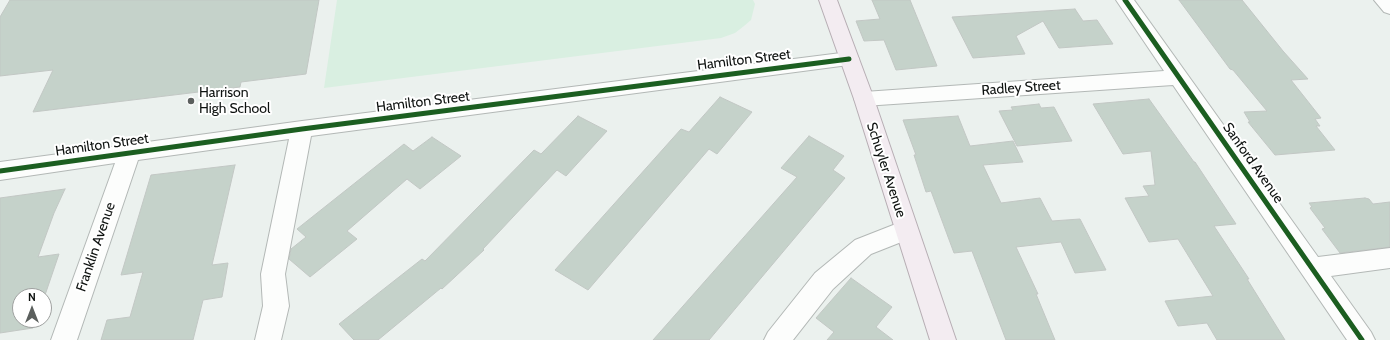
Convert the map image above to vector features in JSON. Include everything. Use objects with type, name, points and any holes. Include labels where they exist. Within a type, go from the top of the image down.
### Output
[{"type":"main road","name":"Schuyler Avenue","points":[[828,0],[864,99],[943,340]]},
{"type":"street","name":"Sanford Avenue","points":[[1125,0],[1362,340]]},
{"type":"street","points":[[1383,0],[1390,8]]},
{"type":"street","name":"Hamilton Street","points":[[0,170],[129,154],[302,129],[849,59]]},
{"type":"street","name":"Radley Street","points":[[864,99],[1179,77]]},
{"type":"street","points":[[268,340],[276,306],[273,274],[302,129]]},
{"type":"street","name":"Franklin Avenue","points":[[64,340],[129,154]]},
{"type":"street","points":[[777,340],[824,281],[863,247],[906,230]]},
{"type":"street","points":[[1312,268],[1390,258]]},
{"type":"green space","points":[[337,0],[753,0],[755,4],[751,20],[735,33],[721,38],[324,88]]},
{"type":"building","points":[[10,0],[319,0],[306,74],[241,82],[240,87],[33,112],[53,70],[0,76],[0,17]]},
{"type":"building","points":[[872,0],[910,0],[937,66],[896,70],[884,40],[864,41],[856,21],[880,19]]},
{"type":"building","points":[[1179,0],[1242,0],[1283,51],[1308,79],[1291,80],[1321,118],[1315,119],[1320,126],[1316,126],[1335,150],[1275,155],[1248,122],[1250,122],[1244,112],[1267,111],[1233,70],[1230,69]]},
{"type":"building","points":[[1075,9],[1083,21],[1097,20],[1113,44],[1059,48],[1043,21],[1016,36],[1025,54],[973,58],[952,17]]},
{"type":"building","points":[[720,97],[752,112],[717,154],[709,149],[588,290],[555,270],[681,129],[689,132]]},
{"type":"building","points":[[1149,99],[1195,162],[1236,224],[1214,226],[1249,279],[1247,279],[1285,340],[1217,340],[1207,323],[1178,326],[1165,301],[1213,296],[1178,239],[1149,242],[1125,198],[1149,196],[1143,186],[1155,185],[1151,151],[1123,154],[1093,104]]},
{"type":"building","points":[[1039,104],[1041,108],[1054,107],[1072,141],[1017,146],[999,111],[1013,110],[1011,107]]},
{"type":"building","points":[[578,116],[607,131],[566,176],[557,170],[483,249],[484,250],[442,289],[441,288],[378,340],[354,340],[339,324],[422,259],[425,261],[534,150],[541,154]]},
{"type":"building","points":[[958,116],[970,146],[1013,141],[1023,162],[983,165],[1001,203],[1040,198],[1052,221],[1080,219],[1106,270],[1075,273],[1061,242],[1016,247],[1038,294],[1036,294],[1055,340],[1006,340],[972,251],[954,253],[931,191],[926,192],[914,155],[916,155],[903,120]]},
{"type":"building","points":[[809,136],[844,156],[833,170],[845,178],[709,340],[653,340],[797,177],[781,168]]},
{"type":"building","points":[[432,137],[461,156],[420,189],[407,179],[347,231],[357,239],[310,277],[289,259],[291,249],[306,237],[297,229],[404,144],[413,151]]},
{"type":"building","points":[[235,165],[212,265],[228,263],[222,297],[203,300],[193,340],[101,340],[107,320],[130,317],[143,272],[121,275],[151,175]]},
{"type":"building","points":[[65,189],[54,213],[38,257],[59,254],[47,288],[12,288],[12,328],[33,328],[0,333],[0,198]]},
{"type":"building","points":[[1365,198],[1369,199],[1373,204],[1390,202],[1390,247],[1340,253],[1322,229],[1325,228],[1310,208],[1312,207],[1309,203]]},
{"type":"building","points":[[851,278],[892,307],[876,327],[893,340],[827,340],[834,332],[816,318]]},
{"type":"cycle path","points":[[1125,0],[1362,340]]},
{"type":"cycle path","points":[[0,171],[302,129],[849,59]]},
{"type":"place","name":"Harrison High School","points":[[191,101]]}]
